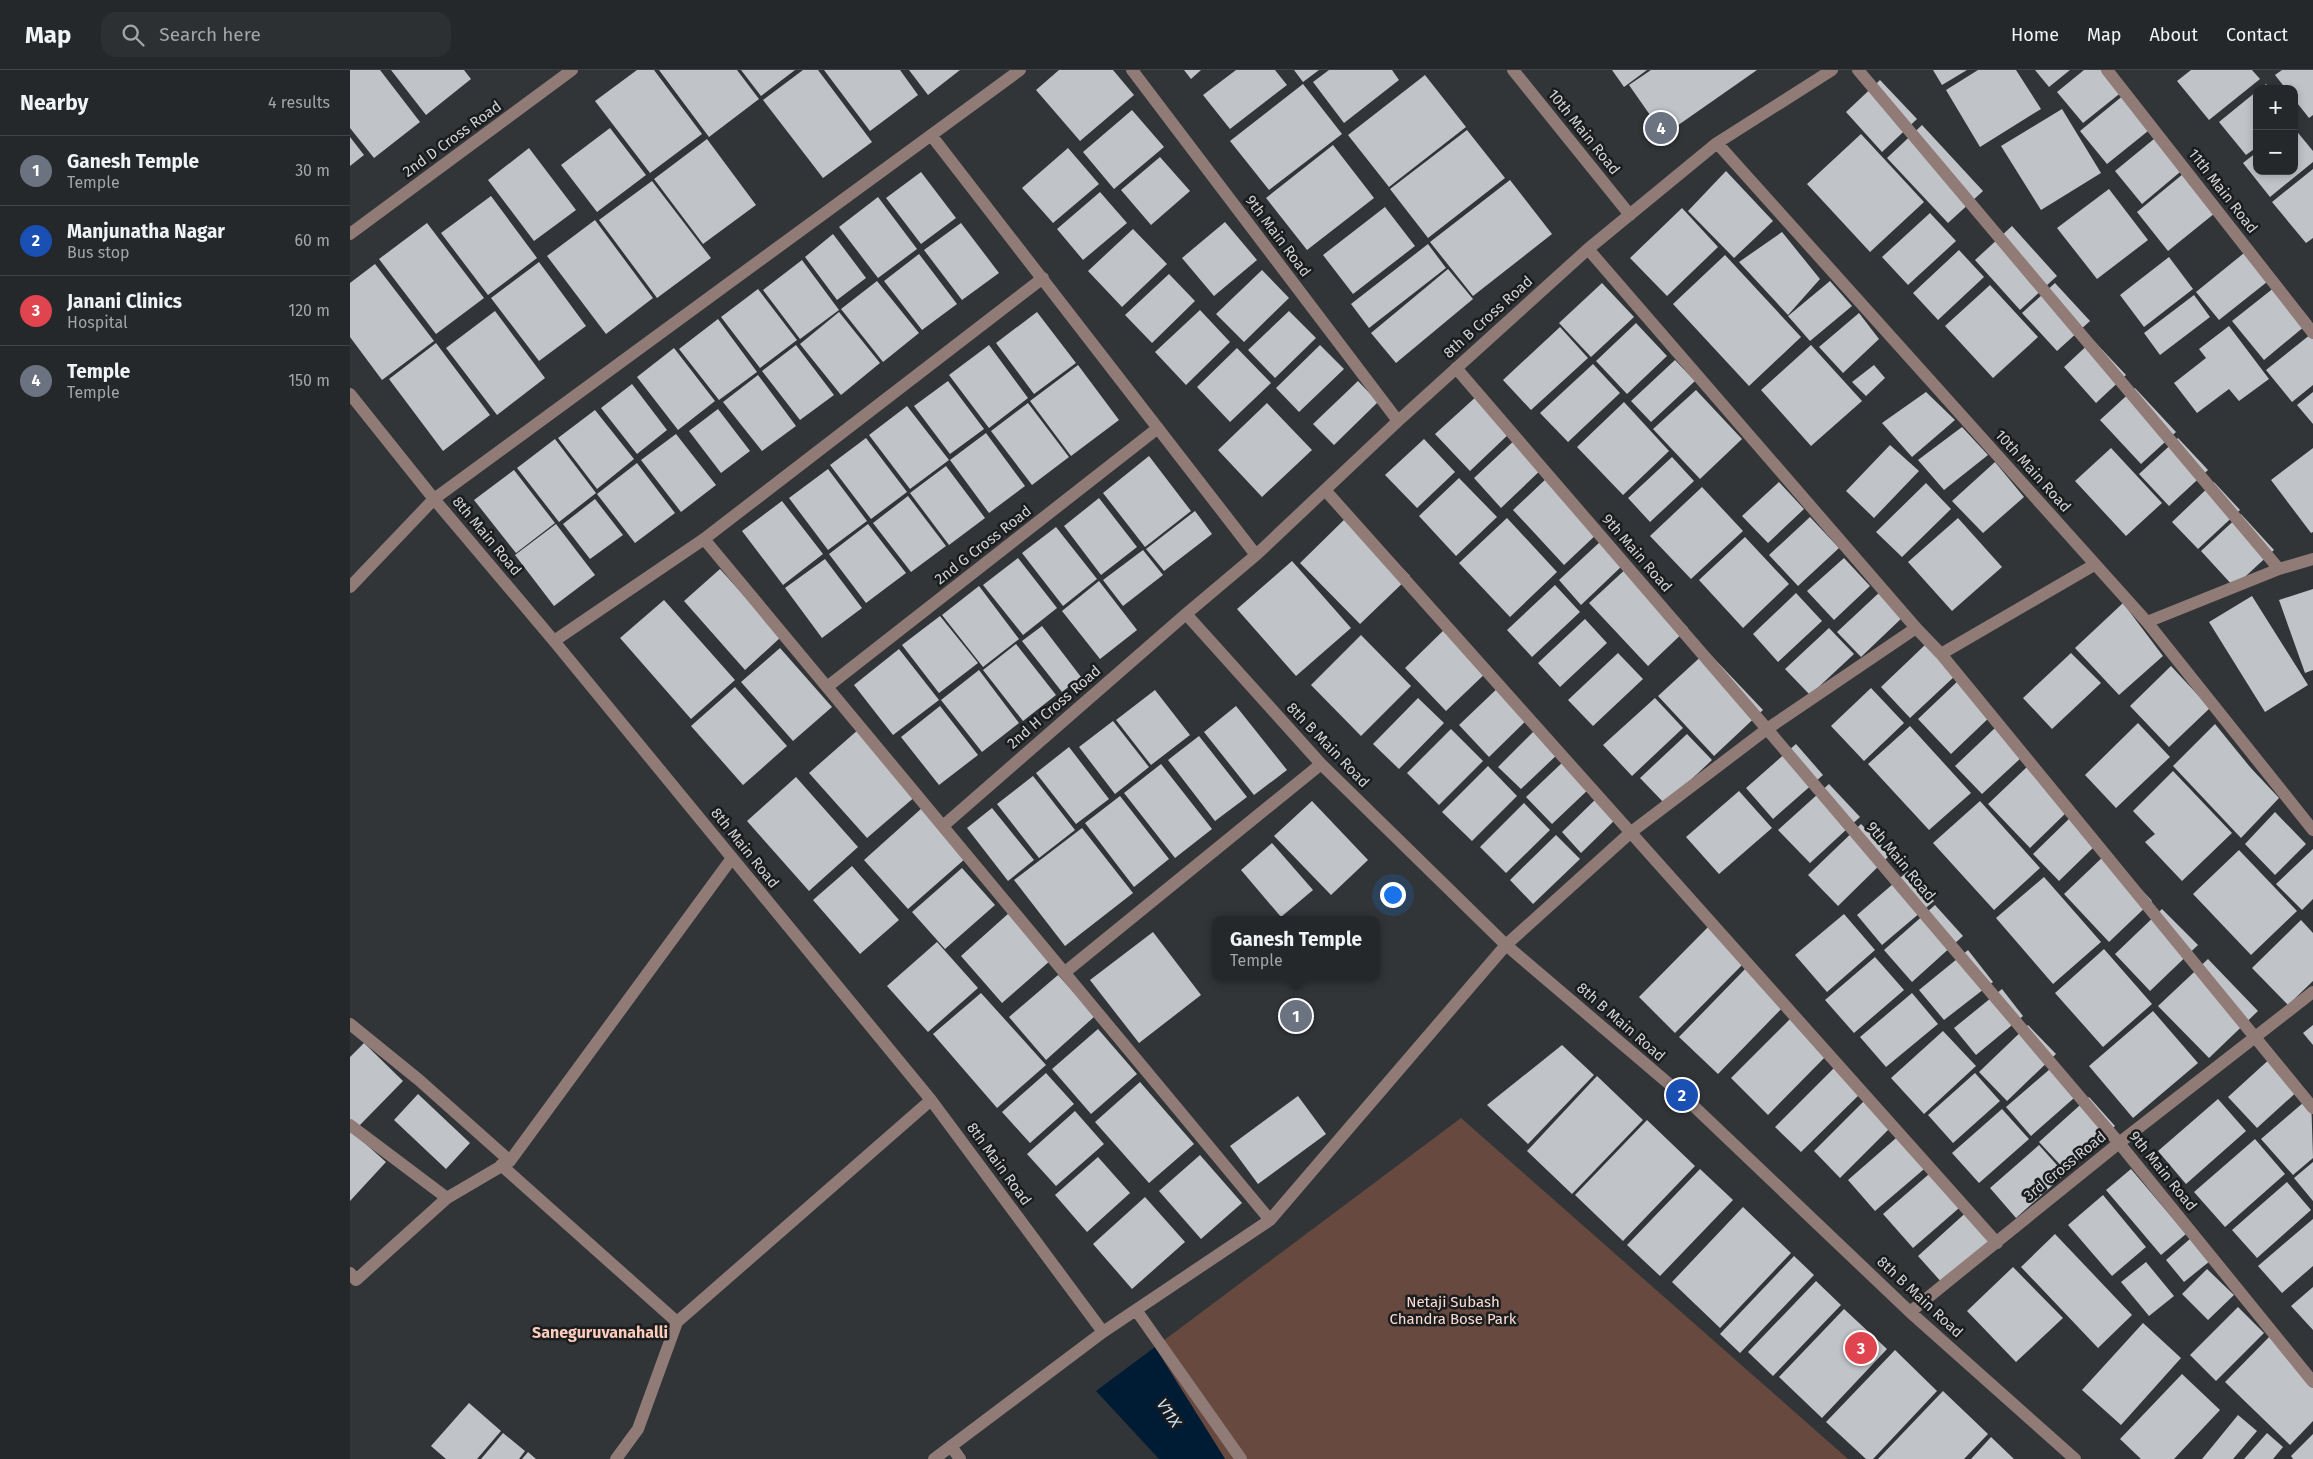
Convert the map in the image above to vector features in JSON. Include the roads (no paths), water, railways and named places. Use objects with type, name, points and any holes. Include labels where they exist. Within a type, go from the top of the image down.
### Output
[{"type":"street","name":"2nd D Cross Road","points":[[350,234],[572,70]]},
{"type":"street","points":[[350,587],[434,498],[1020,70]]},
{"type":"street","name":"9th Main Road","points":[[1132,70],[1398,421]]},
{"type":"street","name":"10th Main Road","points":[[1514,70],[1630,215]]},
{"type":"street","name":"8th B Cross Road","points":[[1186,614],[1256,555],[1398,421],[1588,249],[1717,143],[1832,70]]},
{"type":"street","points":[[1858,70],[2279,569]]},
{"type":"street","name":"11th Main Road","points":[[2107,70],[2313,333]]},
{"type":"street","points":[[931,135],[1256,555]]},
{"type":"street","name":"10th Main Road","points":[[1717,143],[2147,622],[2313,830]]},
{"type":"street","points":[[1588,249],[1916,628],[1941,654],[2256,1036],[2313,1108]]},
{"type":"street","points":[[554,641],[704,539],[1043,278]]},
{"type":"street","name":"9th Main Road","points":[[1456,368],[2120,1143],[2313,1382]]},
{"type":"street","name":"8th Main Road","points":[[350,394],[931,1100],[1103,1332]]},
{"type":"street","name":"2nd G Cross Road","points":[[828,687],[1158,428]]},
{"type":"street","points":[[1325,490],[1997,1243]]},
{"type":"street","points":[[704,539],[1270,1220]]},
{"type":"street","points":[[2147,622],[2279,569],[2313,559]]},
{"type":"street","points":[[1941,654],[2094,564]]},
{"type":"street","name":"8th B Main Road","points":[[1186,614],[1321,764],[1506,945],[1682,1095],[1910,1312],[2075,1459]]},
{"type":"street","name":"2nd H Cross Road","points":[[943,826],[1186,614]]},
{"type":"street","points":[[934,1459],[1103,1332],[1270,1220],[1506,945],[1630,833],[1767,729],[1916,628]]},
{"type":"street","points":[[1064,973],[1321,764]]},
{"type":"street","points":[[350,1273],[356,1280],[448,1198],[506,1163],[732,858]]},
{"type":"street","name":"3rd Cross Road","points":[[1910,1312],[2120,1143],[2313,992]]},
{"type":"street","points":[[350,1024],[419,1080],[677,1322]]},
{"type":"street","points":[[616,1459],[638,1429],[677,1322],[931,1100]]},
{"type":"street","points":[[350,1125],[448,1198]]},
{"type":"street","points":[[1136,1310],[1241,1459]]},
{"type":"street","points":[[951,1446],[960,1459]]},
{"type":"water","name":"V11X","points":[[1155,1347],[1225,1459],[1159,1459],[1096,1391]]},
{"type":"place","name":"Temple","points":[[1661,128]]},
{"type":"place","name":"Ganesh Temple","points":[[1296,1016]]},
{"type":"place","name":"Manjunatha Nagar","points":[[1682,1095]]},
{"type":"place","name":"Janani Clinics","points":[[1861,1348]]},
{"type":"district","name":"Saneguruvanahalli","points":[[600,1332]]},
{"type":"park label","name":"Netaji Subash Chandra Bose Park","points":[[1453,1310]]}]
